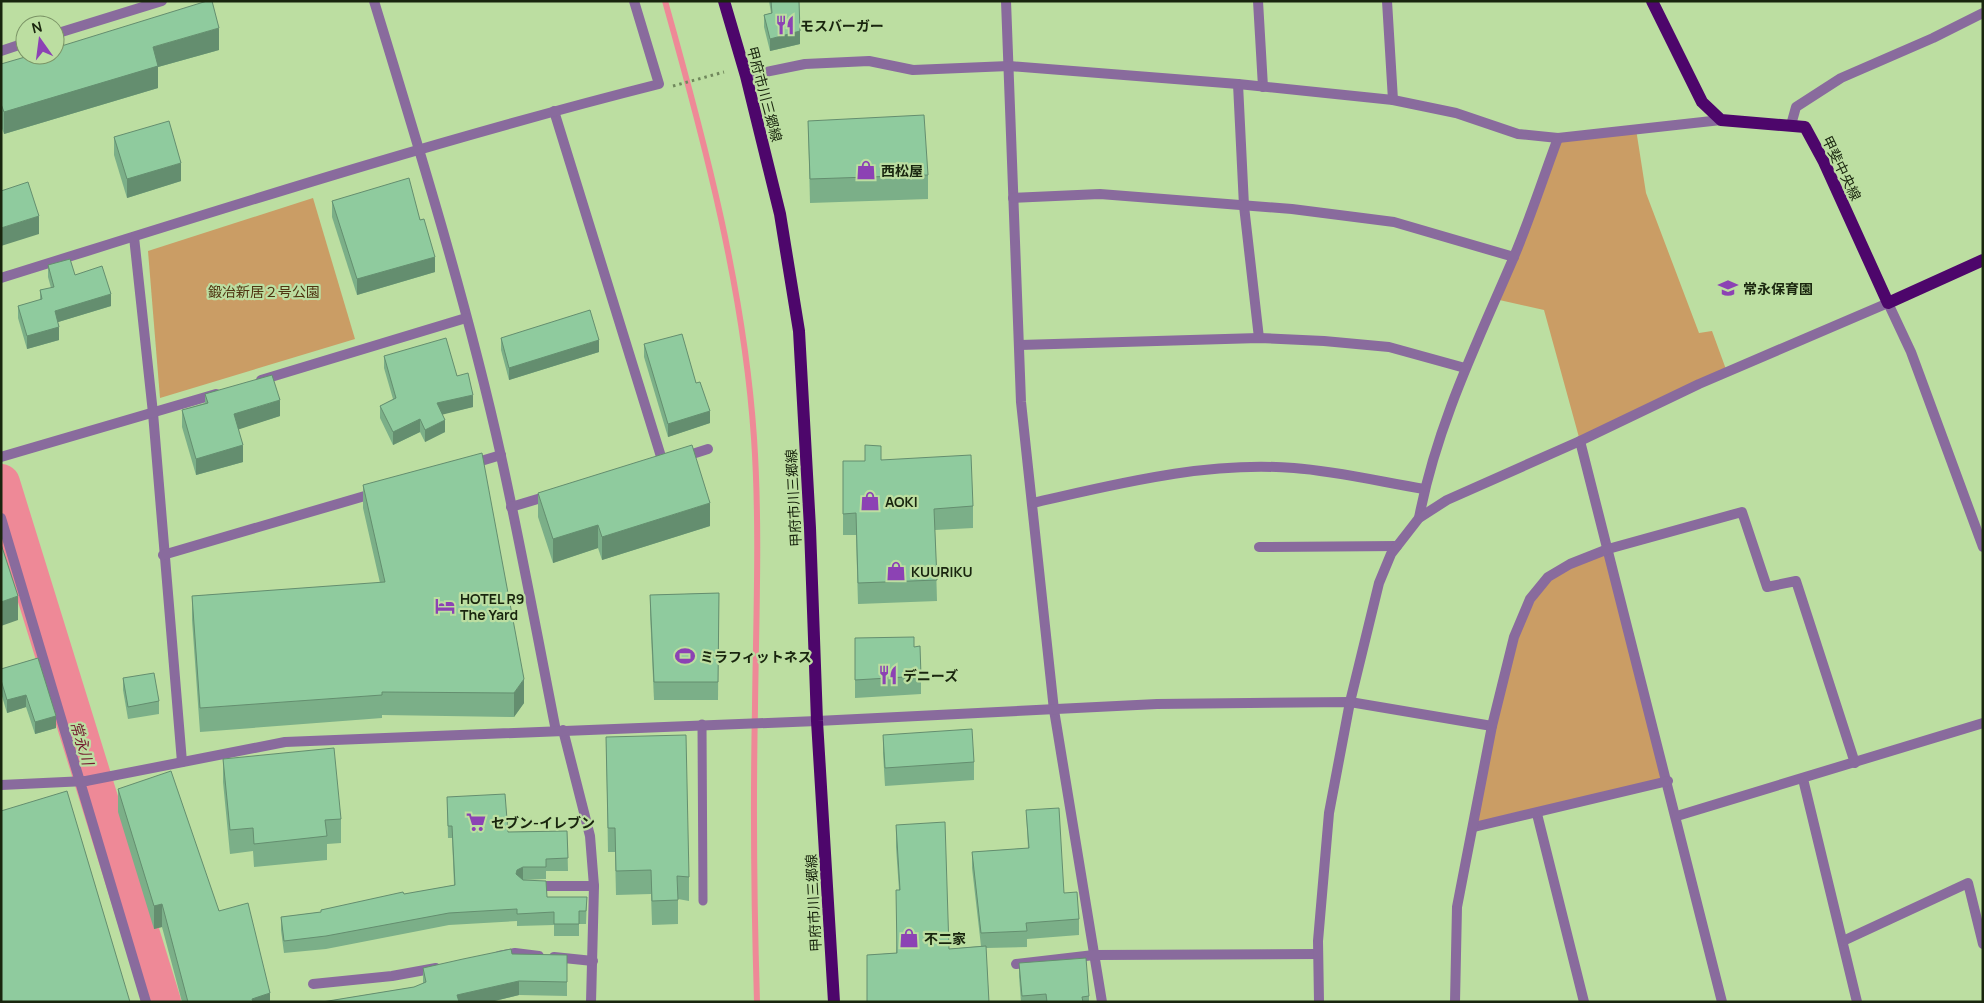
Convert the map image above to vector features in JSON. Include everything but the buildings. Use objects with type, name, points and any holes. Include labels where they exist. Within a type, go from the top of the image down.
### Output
[{"type":"main road","name":"甲府市川三郷線","points":[[724,1],[746,76],[780,214],[798,331],[810,528],[817,721],[834,1002]]},
{"type":"main road","points":[[1652,1],[1702,102],[1721,120]]},
{"type":"main road","name":"甲斐中央線","points":[[1721,120],[1805,127],[1817,147],[1888,303]]},
{"type":"main road","points":[[1888,303],[1983,260]]},
{"type":"street","points":[[65,31],[162,1]]},
{"type":"street","points":[[374,1],[419,150],[466,318],[501,455],[560,731],[590,836],[594,886],[591,1002]]},
{"type":"street","points":[[1,278],[419,150],[554,111],[659,84],[634,1]]},
{"type":"street","points":[[1006,1],[1021,402],[1054,710],[1102,1002]]},
{"type":"street","points":[[1258,1],[1263,87]]},
{"type":"street","points":[[1387,1],[1393,100]]},
{"type":"street","points":[[1792,125],[1796,106],[1841,78],[1940,35],[1983,13]]},
{"type":"street","points":[[1,51],[15,47]]},
{"type":"street","points":[[746,76],[805,64],[869,60],[913,70],[1008,66],[1238,84],[1393,100],[1456,113],[1518,134],[1558,138],[1721,120]]},
{"type":"street","points":[[1238,84],[1244,206],[1259,338]]},
{"type":"street","points":[[554,111],[658,465],[708,449]]},
{"type":"street","points":[[1419,518],[1424,489],[1465,368],[1514,256],[1558,138]]},
{"type":"street","points":[[1013,198],[1100,194],[1292,209],[1394,222],[1514,256]]},
{"type":"street","points":[[134,237],[153,413],[163,555],[182,762]]},
{"type":"street","points":[[1319,1002],[1318,954],[1329,813],[1350,702],[1379,584],[1392,554],[1419,518],[1447,500],[1580,441],[1699,384],[1888,303],[1911,352],[1978,517],[1983,547]]},
{"type":"street","points":[[248,384],[466,318]]},
{"type":"street","points":[[1020,344],[1259,338],[1324,340],[1389,347],[1465,368]]},
{"type":"street","points":[[3,456],[229,390]]},
{"type":"street","points":[[1580,441],[1677,816],[1722,1002]]},
{"type":"street","points":[[463,466],[501,455]]},
{"type":"street","points":[[1032,503],[1127,481],[1208,469],[1294,468],[1424,489]]},
{"type":"street","points":[[163,555],[388,489]]},
{"type":"street","points":[[511,507],[559,493]]},
{"type":"street","points":[[1455,1002],[1457,907],[1474,827],[1492,726],[1514,637],[1530,599],[1548,577],[1570,564],[1608,549],[1742,512],[1767,587],[1796,581],[1855,763]]},
{"type":"street","points":[[1,518],[83,781],[146,1002]]},
{"type":"street","points":[[1258,547],[1398,546]]},
{"type":"street","points":[[1,785],[83,781],[284,742],[702,724],[817,721],[1157,704],[1350,702],[1492,726]]},
{"type":"street","points":[[1677,816],[1983,723]]},
{"type":"street","points":[[1803,779],[1857,1002]]},
{"type":"street","points":[[1474,827],[1537,814],[1668,782]]},
{"type":"street","points":[[1537,814],[1584,1002]]},
{"type":"street","points":[[1843,941],[1968,883],[1983,944]]},
{"type":"street","points":[[523,886],[594,886]]},
{"type":"street","points":[[486,958],[515,953],[592,961]]},
{"type":"street","points":[[1016,964],[1094,955],[1318,954]]},
{"type":"street","points":[[312,984],[392,976],[449,965]]},
{"type":"lane","points":[[702,724],[703,901]]},
{"type":"path","points":[[672,86],[724,72]]},
{"type":"green space","points":[[1636,129],[1646,193],[1699,333],[1712,331],[1727,372],[1580,441],[1544,310],[1495,299],[1558,138]]},
{"type":"green space","name":"鍛冶新居２号公園","points":[[313,198],[355,339],[160,398],[148,251]]},
{"type":"green space","points":[[1608,549],[1668,781],[1474,827],[1514,637],[1548,577]]},
{"type":"waterway","points":[[665,1],[721,217],[742,327],[749,383],[757,505],[754,744],[757,1002]]},
{"type":"waterway","name":"常永川","points":[[1,483],[162,1002]]},
{"type":"place","name":"モスバーガー","points":[[785,25]]},
{"type":"place","name":"西松屋","points":[[866,170]]},
{"type":"place","name":"常永保育園","points":[[1728,288]]},
{"type":"place","name":"AOKI","points":[[870,501]]},
{"type":"place","name":"KUURIKU","points":[[896,571]]},
{"type":"place","name":"HOTEL R9 The Yard","points":[[445,606]]},
{"type":"place","name":"ミラフィットネス","points":[[685,656]]},
{"type":"place","name":"デニーズ","points":[[888,675]]},
{"type":"place","name":"セブン-イレブン","points":[[476,822]]},
{"type":"place","name":"不二家","points":[[909,938]]}]
